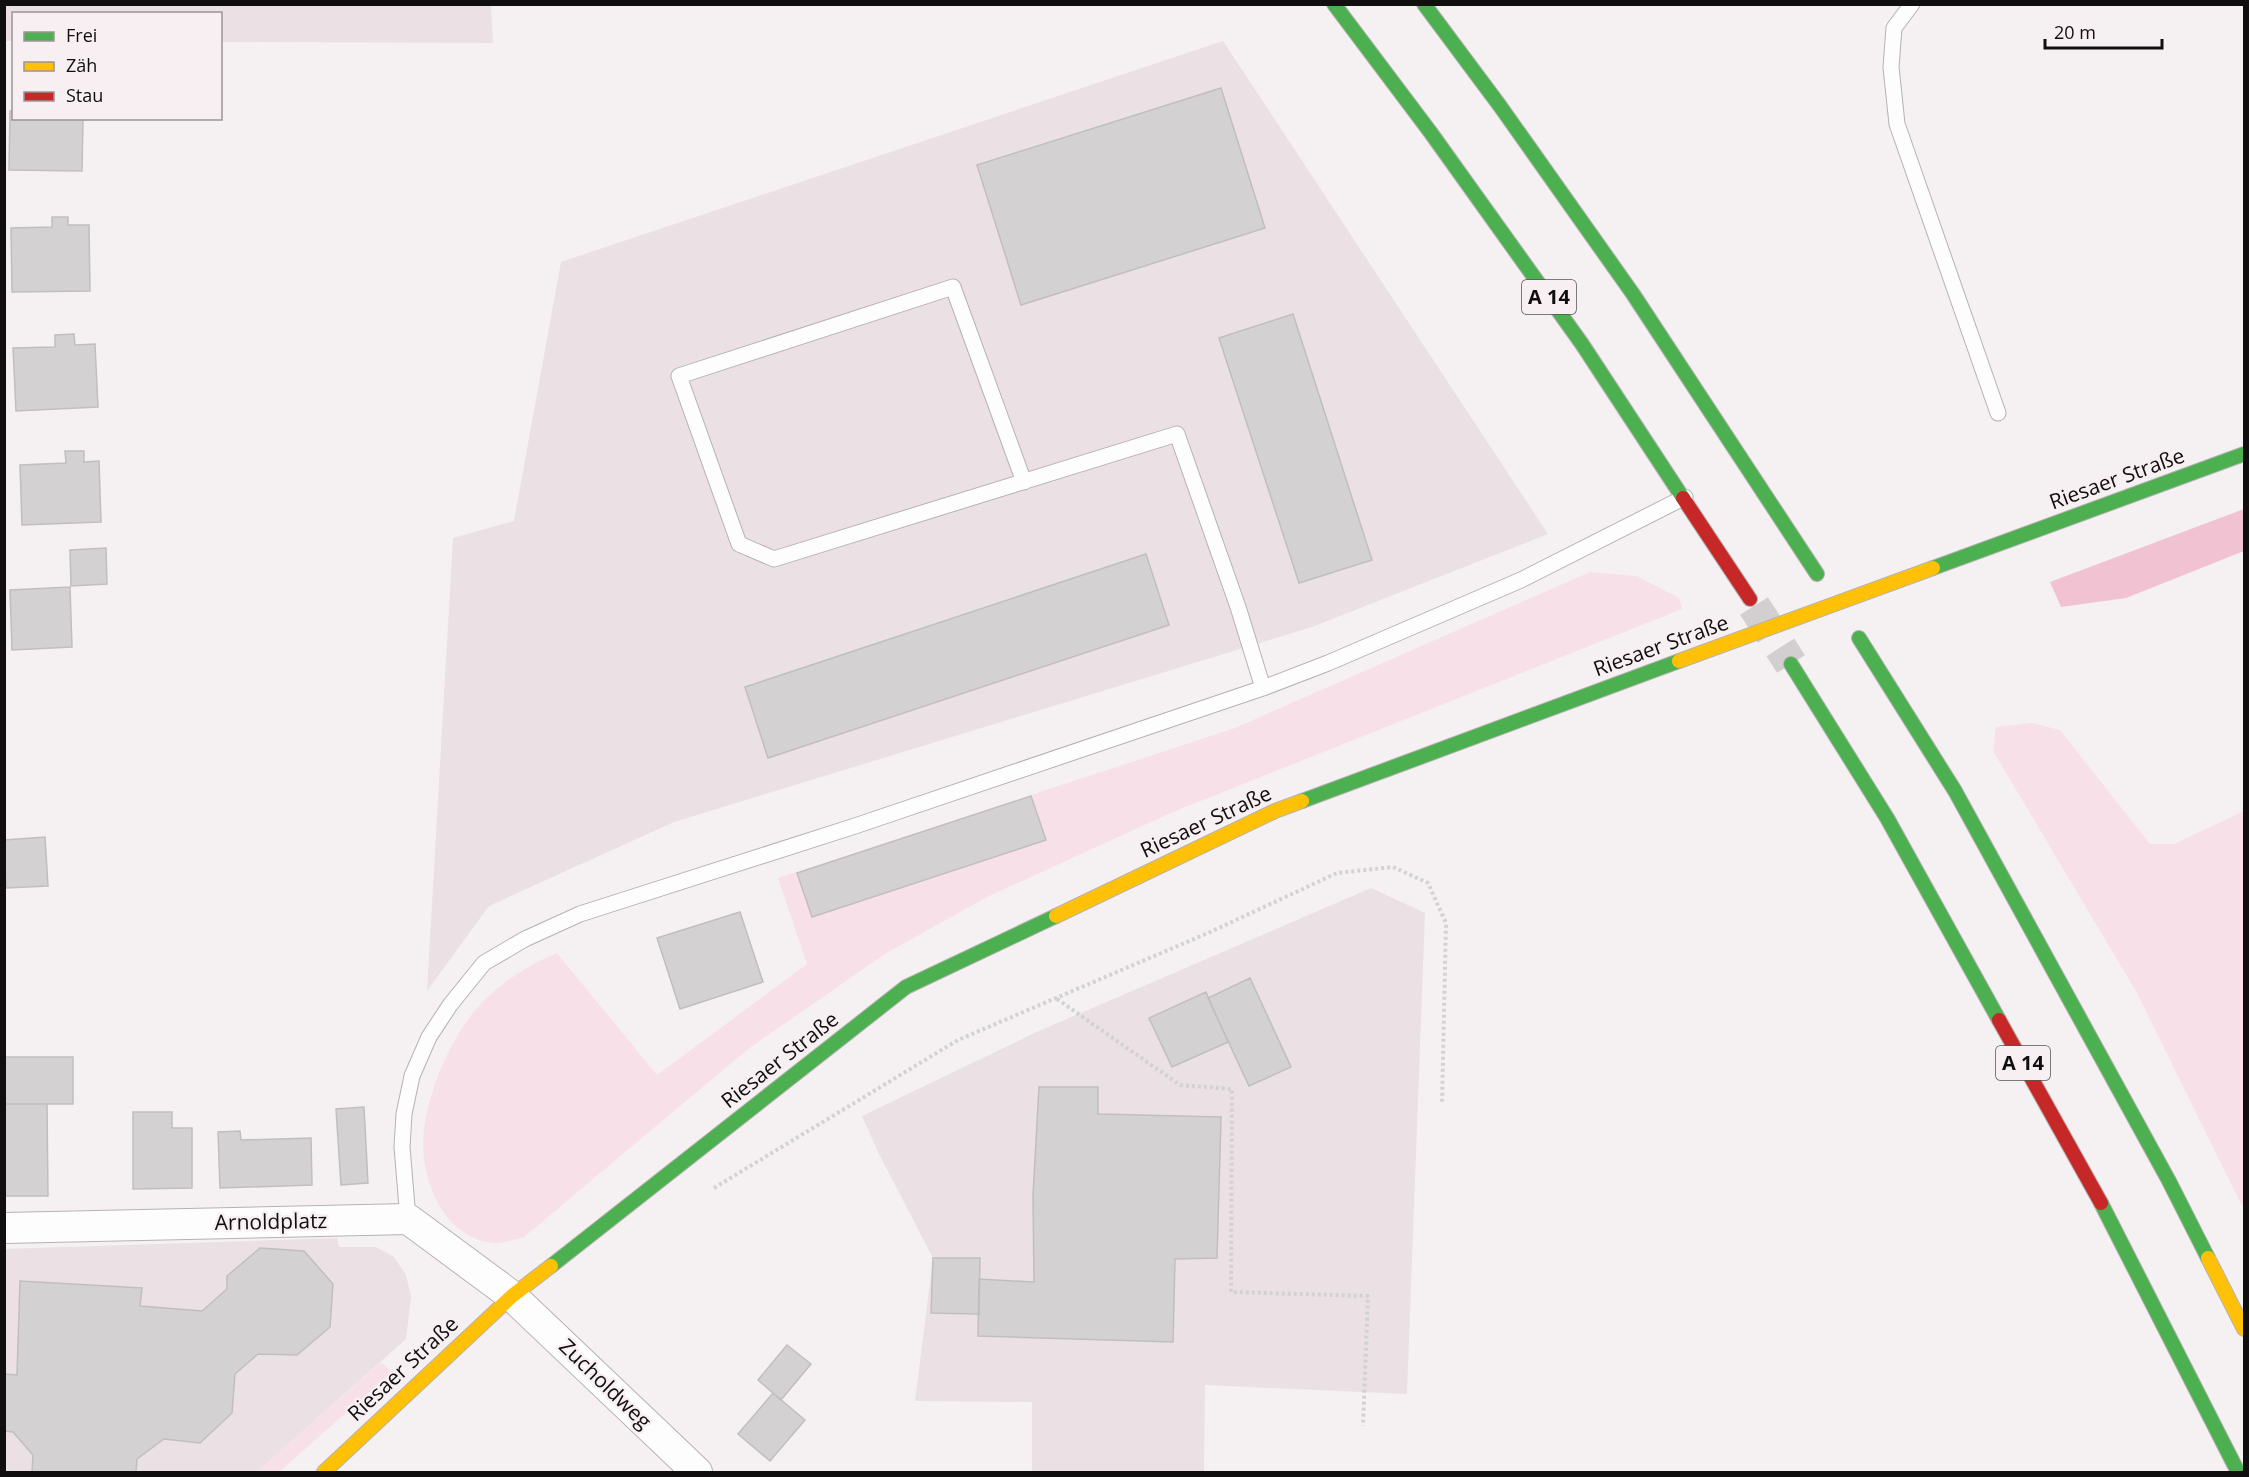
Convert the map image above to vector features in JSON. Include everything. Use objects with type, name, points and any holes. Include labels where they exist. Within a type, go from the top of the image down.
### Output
[{"type":"main road","name":"A 14","points":[[1334,4],[1431,133],[1582,344],[1685,497],[1750,599]]},
{"type":"main road","points":[[1424,4],[1507,115],[1633,294],[1817,574]]},
{"type":"main road","name":"Riesaer Straße","points":[[324,1473],[512,1296],[906,987],[1275,811],[2244,454]]},
{"type":"main road","points":[[1859,638],[1966,811],[2169,1181],[2244,1329]]},
{"type":"main road","name":"A 14","points":[[1791,664],[1887,818],[2114,1226],[2238,1473]]},
{"type":"street","points":[[408,1219],[512,1296]]},
{"type":"street","name":"Arnoldplatz","points":[[4,1228],[408,1219]]},
{"type":"street","name":"Zucholdweg","points":[[512,1296],[697,1473]]},
{"type":"lane","points":[[1912,4],[1894,28],[1891,67],[1897,124],[1998,413]]},
{"type":"lane","points":[[1023,482],[953,287],[679,376],[739,544],[774,559],[1023,482],[1177,434],[1238,607],[1263,688]]},
{"type":"lane","points":[[408,1219],[402,1147],[404,1114],[412,1076],[429,1037],[450,1005],[484,963],[525,939],[580,914],[855,826],[1263,688],[1328,663],[1521,580],[1685,497]]},
{"type":"path","points":[[709,1191],[958,1040],[1208,933],[1337,873],[1393,867],[1428,883],[1446,923],[1442,1104]]},
{"type":"path","points":[[1056,998],[1179,1085],[1232,1089],[1231,1292],[1368,1296],[1363,1426]]},
{"type":"shaded area","points":[[491,4],[493,43],[222,42],[222,12],[12,12],[12,41],[5,41],[5,5]]},
{"type":"shaded area","points":[[1223,41],[1548,534],[1312,627],[674,822],[489,906],[427,991],[453,538],[514,521],[561,262]]},
{"type":"shaded area","points":[[2244,509],[2244,551],[2126,598],[2061,607],[2050,582]]},
{"type":"shaded area","points":[[1590,572],[1637,576],[1679,598],[1682,609],[1173,812],[987,897],[885,954],[748,1049],[524,1237],[497,1243],[477,1239],[460,1230],[447,1217],[436,1200],[424,1161],[423,1142],[428,1109],[442,1066],[456,1038],[472,1014],[500,986],[533,964],[557,953],[657,1075],[807,964],[778,878],[1235,728]]},
{"type":"shaded area","points":[[2032,723],[2060,730],[2150,844],[2174,844],[2244,811],[2244,1210],[2137,993],[1993,751],[1996,727]]},
{"type":"shaded area","points":[[1371,888],[1425,913],[1407,1394],[1205,1385],[1204,1472],[1032,1472],[1032,1402],[915,1401],[933,1258],[862,1116],[1039,1031]]},
{"type":"shaded area","points":[[337,1238],[339,1247],[376,1247],[394,1257],[406,1275],[411,1297],[406,1339],[257,1472],[5,1472],[4,1249]]},
{"type":"shaded area","points":[[381,1362],[392,1372],[279,1472],[257,1472]]},
{"type":"building","points":[[1221,88],[1265,228],[1021,305],[977,165]]},
{"type":"building","points":[[10,111],[12,111],[12,120],[83,120],[82,171],[9,170]]},
{"type":"building","points":[[52,217],[68,217],[68,225],[89,225],[90,291],[12,292],[11,228],[52,227]]},
{"type":"building","points":[[1293,314],[1372,560],[1299,583],[1219,338]]},
{"type":"building","points":[[74,334],[75,345],[95,344],[98,407],[16,411],[13,348],[55,347],[55,335]]},
{"type":"building","points":[[65,451],[84,451],[84,462],[99,461],[101,522],[22,525],[20,465],[66,463]]},
{"type":"building","points":[[106,548],[107,584],[71,586],[70,550]]},
{"type":"building","points":[[1146,554],[1169,625],[768,758],[745,687]]},
{"type":"building","points":[[70,587],[72,647],[12,650],[10,590]]},
{"type":"building","points":[[1031,796],[1046,840],[812,917],[797,873]]},
{"type":"building","points":[[45,837],[48,886],[6,888],[4,840]]},
{"type":"building","points":[[740,912],[763,982],[680,1009],[657,938]]},
{"type":"building","points":[[1250,978],[1291,1067],[1249,1086],[1208,998]]},
{"type":"building","points":[[1206,992],[1228,1042],[1172,1067],[1149,1018]]},
{"type":"building","points":[[4,1057],[73,1057],[73,1104],[4,1104]]},
{"type":"building","points":[[1039,1087],[1098,1087],[1098,1114],[1221,1117],[1217,1258],[1175,1259],[1173,1342],[978,1336],[979,1279],[1034,1282],[1033,1195]]},
{"type":"building","points":[[4,1104],[47,1104],[48,1196],[4,1196]]},
{"type":"building","points":[[364,1107],[368,1183],[341,1185],[336,1109]]},
{"type":"building","points":[[133,1112],[172,1112],[172,1128],[192,1128],[192,1188],[133,1189]]},
{"type":"building","points":[[240,1131],[241,1140],[311,1138],[312,1185],[220,1188],[218,1132]]},
{"type":"building","points":[[260,1248],[304,1251],[333,1284],[330,1327],[297,1355],[258,1354],[235,1374],[232,1413],[200,1443],[164,1439],[137,1459],[136,1472],[32,1472],[33,1455],[13,1432],[4,1431],[4,1374],[17,1375],[20,1281],[142,1288],[140,1306],[202,1311],[227,1289],[227,1276]]},
{"type":"building","points":[[933,1258],[980,1258],[979,1314],[931,1313]]},
{"type":"building","points":[[787,1345],[811,1364],[781,1400],[758,1380]]},
{"type":"building","points":[[773,1393],[805,1420],[770,1461],[738,1434]]},
{"type":"tunnel","points":[[1754,606],[1791,664]]},
{"type":"traffic: fast","points":[[1334,4],[1431,133],[1582,344],[1683,498]]},
{"type":"traffic: fast","points":[[1424,4],[1500,106],[1633,294],[1817,574]]},
{"type":"traffic: fast","points":[[1933,568],[2244,454]]},
{"type":"traffic: fast","points":[[1859,638],[1955,791],[2169,1181],[2208,1258]]},
{"type":"traffic: fast","points":[[1302,801],[1679,661]]},
{"type":"traffic: fast","points":[[1791,664],[1887,818],[1999,1020]]},
{"type":"traffic: fast","points":[[551,1266],[906,987],[1056,916]]},
{"type":"traffic: fast","points":[[2101,1203],[2238,1472]]},
{"type":"traffic: slow","points":[[1679,661],[1933,568]]},
{"type":"traffic: slow","points":[[1056,916],[1275,811],[1302,801]]},
{"type":"traffic: slow","points":[[2208,1258],[2244,1329]]},
{"type":"traffic: slow","points":[[324,1472],[512,1296],[551,1266]]},
{"type":"traffic: jam","points":[[1683,498],[1750,599]]},
{"type":"traffic: jam","points":[[1999,1020],[2101,1203]]}]
